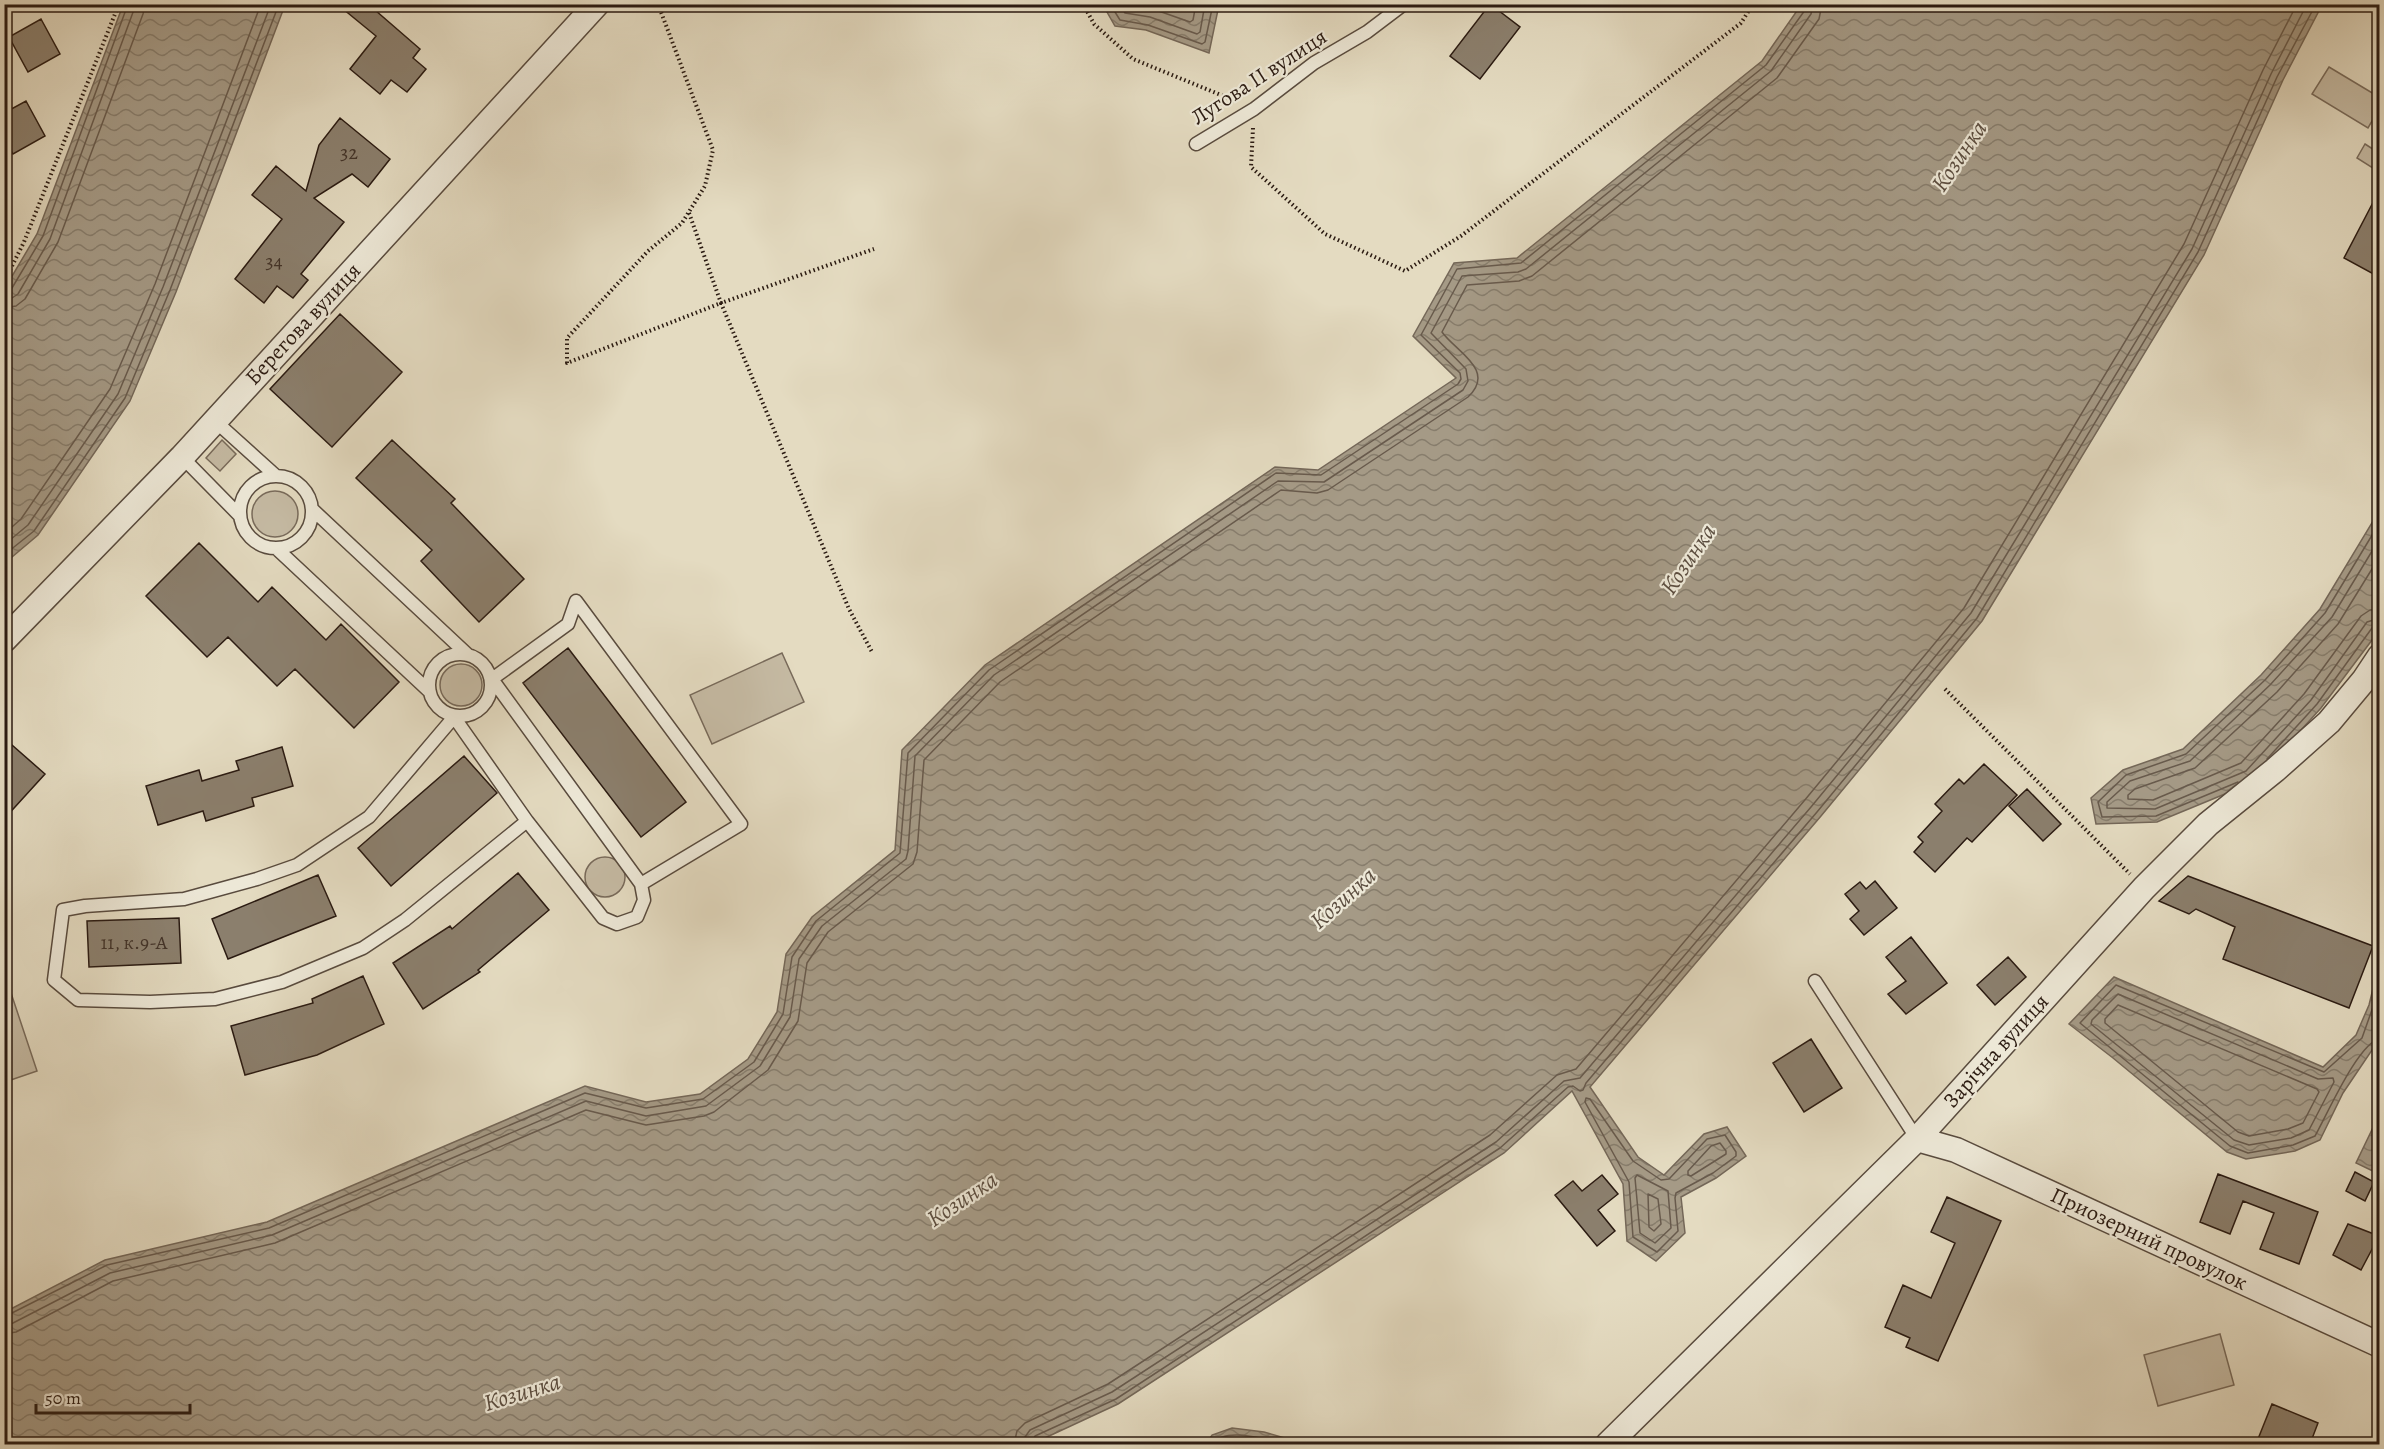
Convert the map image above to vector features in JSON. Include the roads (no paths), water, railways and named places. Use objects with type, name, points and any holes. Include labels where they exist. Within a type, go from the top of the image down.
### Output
[{"type":"street","name":"Берегова вулиця","points":[[4,640],[182,457],[597,4]]},
{"type":"street","name":"Зарічна вулиця","points":[[1608,1444],[1917,1139],[2144,888],[2208,824],[2275,770],[2329,722],[2364,680],[2379,656]]},
{"type":"street","name":"Приозерний провулок","points":[[1917,1139],[1956,1150],[2379,1345]]},
{"type":"lane","name":"Лугова II вулиця","points":[[1196,144],[1254,109],[1314,63],[1367,32],[1404,4]]},
{"type":"lane","points":[[214,420],[275,475]]},
{"type":"lane","points":[[182,457],[239,515]]},
{"type":"lane","points":[[276,548],[430,692],[438,707],[454,717],[527,821],[603,918],[617,924],[637,916],[644,900],[641,884],[482,664],[468,655],[312,509],[304,489],[296,481],[275,475],[263,477],[245,492],[240,503],[239,515],[247,535],[255,542],[276,548],[298,541],[306,532],[311,521],[312,509]]},
{"type":"lane","points":[[527,821],[405,920],[363,948],[282,982],[215,999],[150,1002],[78,1000],[54,980],[63,910],[85,906],[184,900],[257,879],[297,865],[369,817],[454,717],[473,713],[482,707],[488,699],[492,679],[568,624],[576,601],[741,824],[641,884]]},
{"type":"lane","points":[[430,692],[433,671],[439,663],[447,657],[458,654],[468,655]]},
{"type":"lane","points":[[1815,981],[1917,1139]]},
{"type":"water","points":[[123,5],[285,5],[176,292],[130,401],[38,535],[5,563],[5,288],[37,234]]},
{"type":"water","points":[[1103,5],[1219,5],[1209,53],[1146,30],[1115,26]]},
{"type":"water","name":"Козинка","points":[[1801,5],[2322,5],[2283,80],[2204,255],[1982,621],[1821,816],[1590,1087],[1638,1157],[1664,1175],[1704,1134],[1727,1127],[1746,1156],[1716,1178],[1681,1197],[1685,1233],[1656,1261],[1627,1241],[1623,1184],[1572,1091],[1504,1153],[1118,1404],[1032,1444],[5,1444],[5,1312],[105,1260],[267,1222],[585,1086],[646,1102],[700,1094],[748,1059],[777,1012],[786,954],[812,917],[895,850],[902,750],[985,665],[1275,467],[1318,470],[1456,378],[1413,336],[1454,263],[1517,258],[1762,61]]},
{"type":"water","points":[[2379,515],[2380,625],[2375,636],[2321,708],[2254,782],[2157,822],[2096,824],[2091,798],[2123,770],[2183,749],[2261,675],[2320,609],[2376,516]]},
{"type":"water","points":[[2379,964],[2379,1044],[2374,1047],[2343,1093],[2320,1140],[2295,1151],[2246,1159],[2227,1152],[2069,1024],[2114,977],[2323,1067],[2356,1035],[2369,1005]]},
{"type":"water","points":[[2379,1115],[2379,1174],[2356,1163]]},
{"type":"water","points":[[1232,1428],[1264,1432],[1295,1441],[1323,1439],[1327,1444],[1206,1444],[1212,1435]]}]
